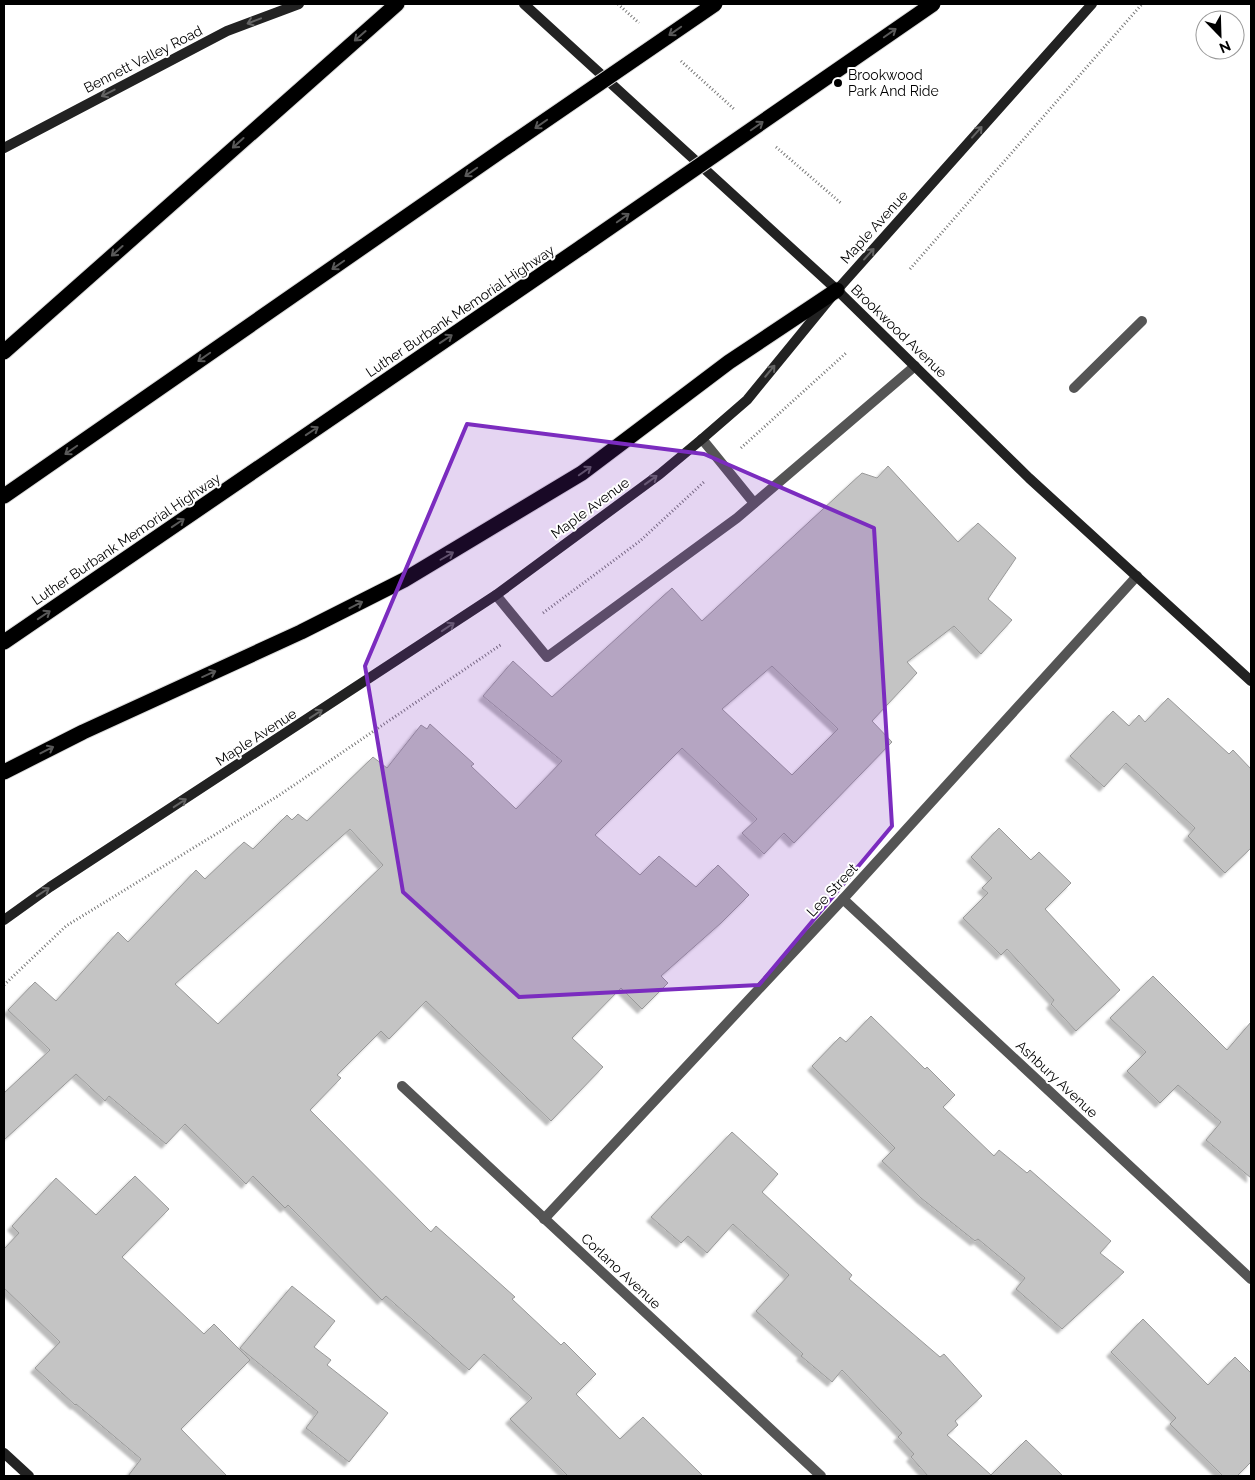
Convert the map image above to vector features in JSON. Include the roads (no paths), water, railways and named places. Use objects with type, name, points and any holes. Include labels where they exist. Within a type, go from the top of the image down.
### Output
[{"type":"highway","points":[[4,352],[397,4]]},
{"type":"highway","points":[[4,496],[715,4]]},
{"type":"highway","name":"Luther Burbank Memorial Highway","points":[[4,642],[933,4]]},
{"type":"highway","points":[[4,772],[82,732],[301,632],[404,580],[582,473],[729,362],[837,290]]},
{"type":"street","name":"Bennett Valley Road","points":[[4,148],[227,31],[299,4]]},
{"type":"street","name":"Brookwood Avenue","points":[[524,4],[837,290],[1030,478],[1251,681]]},
{"type":"street","name":"Maple Avenue","points":[[4,920],[50,887],[496,595],[660,474],[702,440],[746,400],[837,290],[1092,4]]},
{"type":"street","points":[[1074,388],[1142,321]]},
{"type":"street","points":[[496,595],[522,629],[547,656],[729,524],[915,366]]},
{"type":"street","points":[[702,440],[754,504]]},
{"type":"street","name":"Lee Street","points":[[544,1219],[843,899],[1137,576]]},
{"type":"street","name":"Ashbury Avenue","points":[[843,899],[1251,1279]]},
{"type":"street","name":"Corlano Avenue","points":[[402,1086],[821,1476]]},
{"type":"street","points":[[4,1453],[29,1476]]},
{"type":"place","name":"Brookwood Park And Ride","points":[[838,83]]}]
